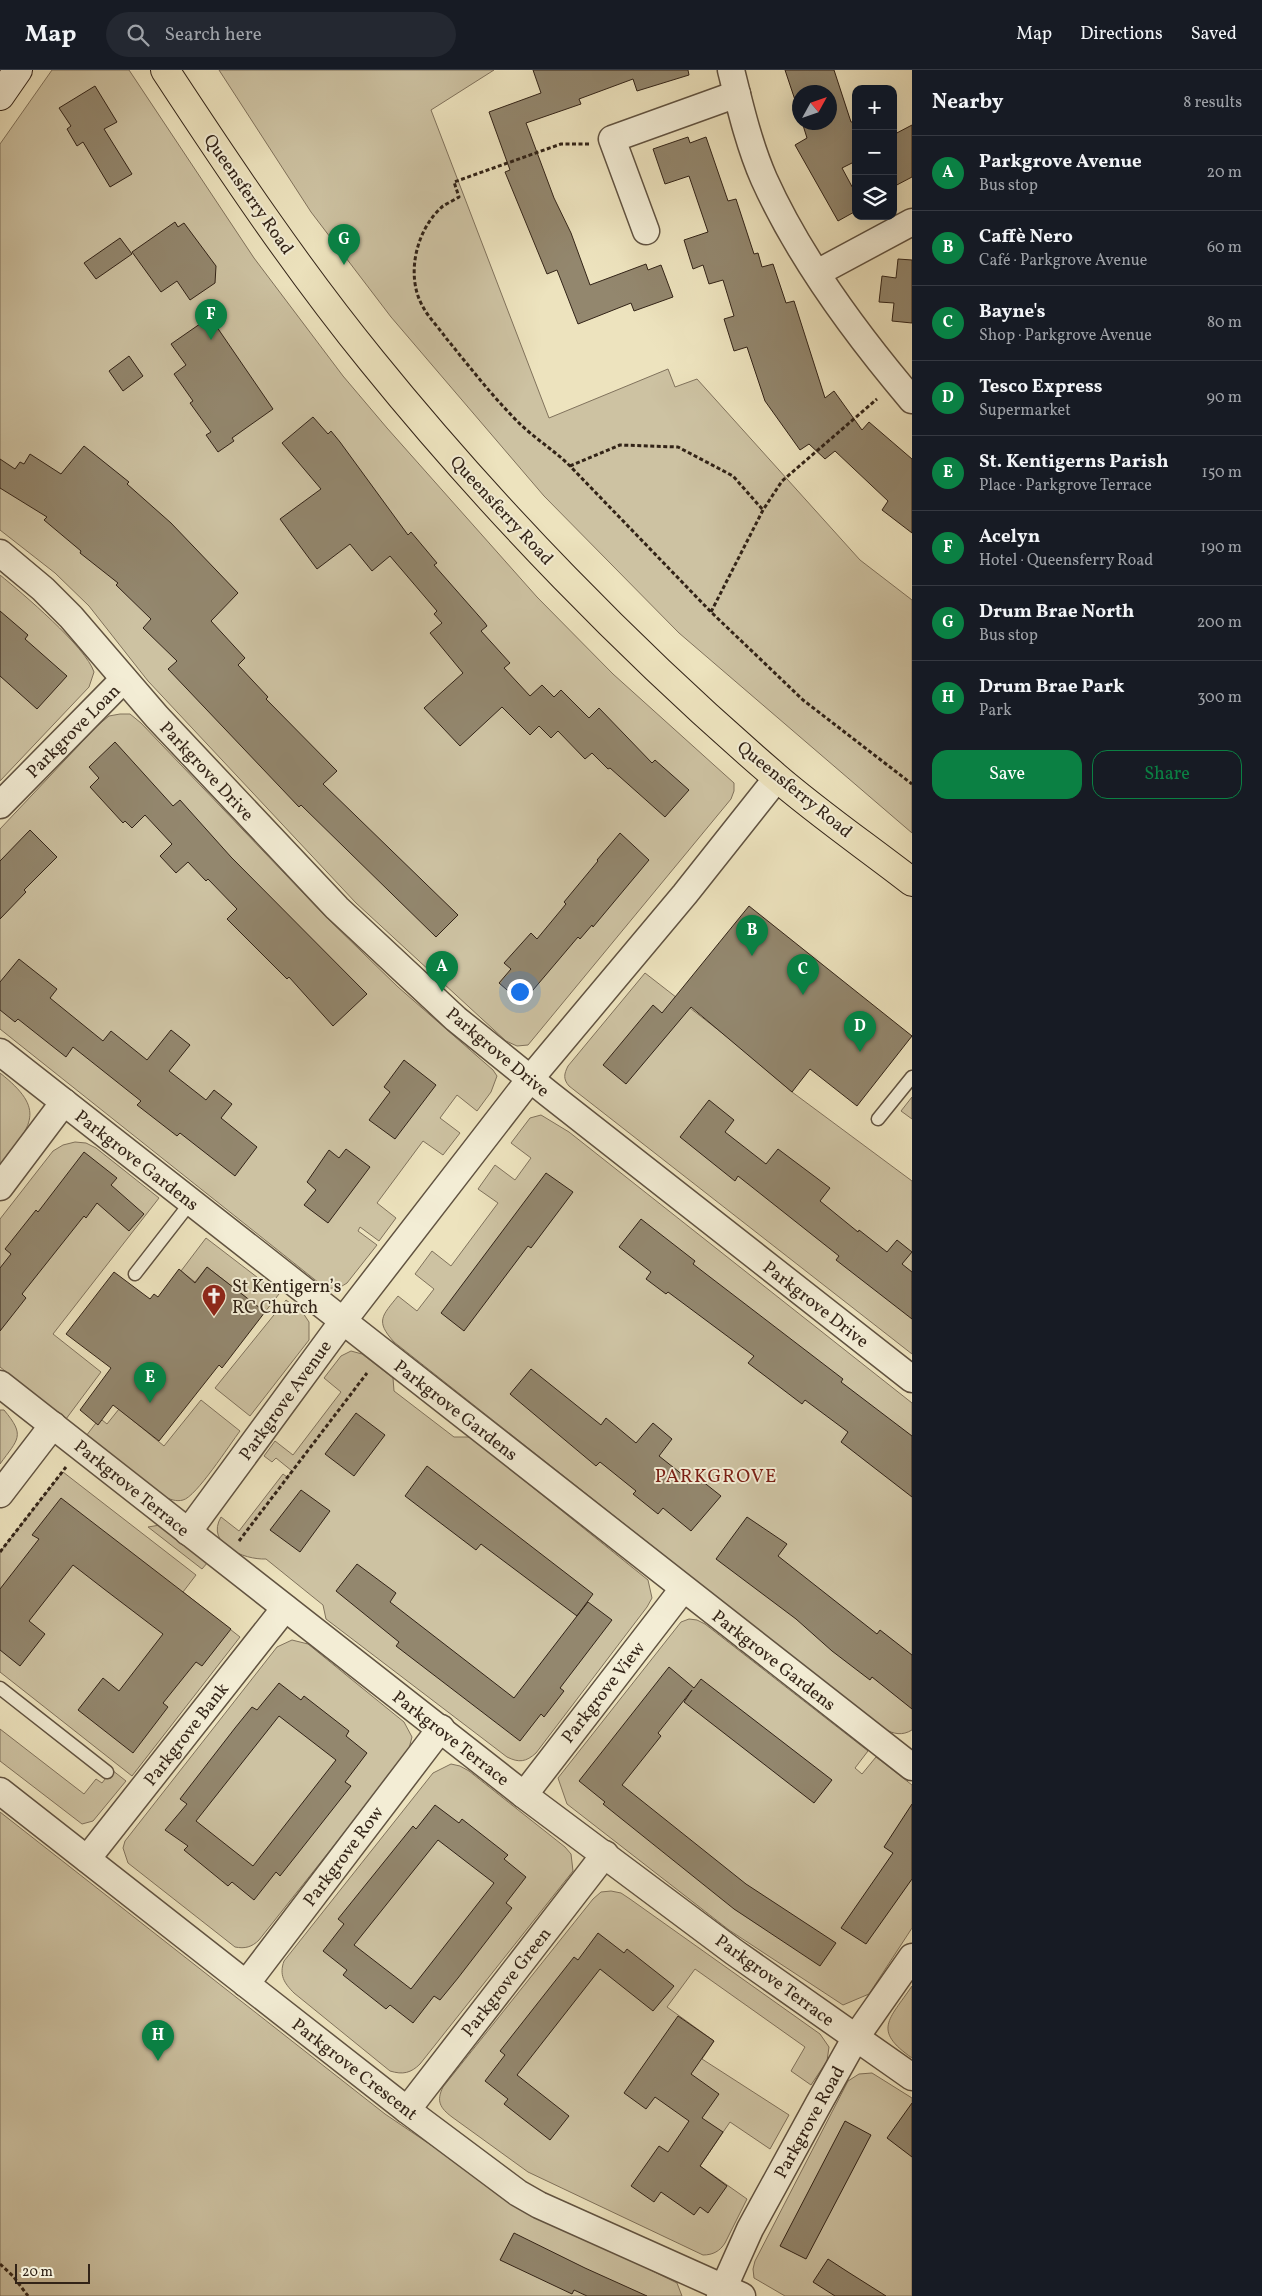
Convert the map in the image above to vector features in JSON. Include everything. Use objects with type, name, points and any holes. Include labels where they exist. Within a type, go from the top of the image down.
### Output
[{"type":"main road","points":[[0,96],[18,70]]},
{"type":"main road","name":"Queensferry Road","points":[[165,70],[308,277],[371,360],[449,453],[629,641],[706,715],[778,778],[912,882]]},
{"type":"street","points":[[646,231],[609,132],[734,82],[764,178],[790,229],[817,273],[904,391]]},
{"type":"street","points":[[817,273],[912,222]]},
{"type":"street","name":"Parkgrove Drive","points":[[0,553],[43,589],[71,617],[216,781],[337,908],[456,1019],[912,1379]]},
{"type":"street","name":"Parkgrove Loan","points":[[0,805],[124,679]]},
{"type":"street","name":"Parkgrove Avenue","points":[[188,1532],[343,1321],[530,1079],[685,894],[778,778]]},
{"type":"street","name":"Parkgrove Gardens","points":[[0,1052],[683,1589],[911,1763]]},
{"type":"street","points":[[0,1187],[64,1102]]},
{"type":"street","name":"Parkgrove Terrace","points":[[0,1384],[524,1795],[734,1952],[912,2077]]},
{"type":"street","points":[[0,1494],[53,1425]]},
{"type":"street","name":"Parkgrove View","points":[[524,1795],[683,1589]]},
{"type":"street","name":"Parkgrove Bank","points":[[87,1860],[285,1608]]},
{"type":"street","name":"Parkgrove Row","points":[[246,1984],[441,1728]]},
{"type":"street","name":"Parkgrove Crescent","points":[[0,1791],[407,2110],[518,2193],[539,2205],[729,2293]]},
{"type":"street","name":"Parkgrove Green","points":[[407,2110],[605,1854]]},
{"type":"street","name":"Parkgrove Road","points":[[729,2293],[750,2229],[776,2180],[856,2038],[912,1956]]},
{"type":"lane","points":[[878,1119],[912,1076]]},
{"type":"lane","points":[[134,1274],[191,1202]]},
{"type":"lane","points":[[0,1688],[107,1772]]},
{"type":"path","points":[[609,132],[600,144],[561,144],[454,182],[459,197],[443,206],[430,221],[420,239],[414,265],[416,285],[423,306],[469,367],[518,422],[552,448],[711,612],[803,700],[912,784]]},
{"type":"path","points":[[711,612],[764,510],[782,481],[904,391]]},
{"type":"path","points":[[570,466],[620,445],[678,447],[733,476],[764,510]]},
{"type":"path","points":[[224,1560],[382,1352]]},
{"type":"path","points":[[0,1552],[82,1447]]},
{"type":"path","points":[[0,2264],[13,2276],[28,2296]]},
{"type":"shaded area","points":[[52,70],[129,70],[254,258],[343,376],[387,428],[537,597],[613,674],[734,783],[731,799],[528,1045],[517,1046],[506,1041],[356,903],[148,681],[89,606],[55,573],[0,530],[0,144]]},
{"type":"shaded area","points":[[219,70],[494,70],[431,110],[549,418],[668,369],[675,387],[697,379],[860,560],[912,600],[912,833],[679,633],[544,496],[391,317],[311,212]]},
{"type":"shaded area","points":[[0,575],[67,635],[89,661],[94,672],[89,687],[0,781]]},
{"type":"shaded area","points":[[130,714],[141,723],[325,916],[398,987],[493,1070],[497,1076],[491,1092],[477,1111],[457,1095],[440,1118],[460,1133],[443,1155],[423,1141],[377,1203],[396,1218],[379,1241],[360,1227],[358,1231],[377,1245],[347,1283],[340,1287],[330,1288],[319,1283],[0,1029],[0,829],[97,726],[109,716]]},
{"type":"shaded area","points":[[645,973],[735,1043],[792,1092],[912,1181],[912,1354],[569,1086],[565,1076],[568,1066]]},
{"type":"shaded area","points":[[0,1073],[24,1097],[29,1108],[30,1118],[20,1139],[0,1165]]},
{"type":"shaded area","points":[[912,1097],[912,1119],[901,1111]]},
{"type":"shaded area","points":[[541,1115],[569,1132],[912,1403],[912,1730],[898,1734],[884,1729],[394,1342],[384,1329],[383,1319],[385,1314],[398,1296],[417,1311],[434,1289],[415,1274],[432,1251],[451,1266],[498,1203],[478,1189],[495,1165],[515,1180],[531,1158],[511,1143],[530,1118]]},
{"type":"shaded area","points":[[75,1142],[86,1143],[96,1148],[159,1198],[53,1334],[101,1372],[66,1419],[0,1367],[0,1219],[53,1151],[63,1145]]},
{"type":"shaded area","points":[[206,1238],[279,1294],[265,1312],[207,1267],[195,1282],[181,1271]]},
{"type":"shaded area","points":[[286,1300],[303,1313],[309,1322],[309,1340],[250,1416],[215,1388]]},
{"type":"shaded area","points":[[351,1351],[362,1354],[393,1378],[394,1391],[454,1437],[470,1437],[648,1580],[652,1598],[647,1607],[536,1753],[526,1760],[519,1761],[507,1757],[326,1619],[323,1605],[266,1559],[247,1557],[238,1553],[222,1542],[218,1535],[217,1527],[221,1517],[239,1531],[283,1474],[287,1477],[292,1471],[276,1458],[272,1462],[264,1456],[275,1441],[293,1455],[341,1392],[324,1378],[341,1356]]},
{"type":"shaded area","points":[[201,1400],[240,1431],[196,1490],[183,1500],[164,1497],[86,1436],[96,1423],[98,1424],[102,1420],[107,1424],[119,1409],[164,1446]]},
{"type":"shaded area","points":[[0,1410],[4,1410],[11,1419],[17,1432],[17,1437],[15,1443],[0,1464]]},
{"type":"shaded area","points":[[63,1472],[196,1575],[183,1592],[240,1637],[132,1776],[0,1672],[0,1552]]},
{"type":"shaded area","points":[[160,1525],[208,1562],[202,1569],[148,1527]]},
{"type":"shaded area","points":[[689,1619],[705,1624],[868,1751],[855,1768],[862,1774],[876,1757],[912,1785],[912,1928],[869,1994],[843,2005],[729,1930],[567,1804],[558,1778],[681,1622]]},
{"type":"shaded area","points":[[292,1640],[308,1644],[404,1722],[412,1737],[408,1752],[259,1940],[248,1947],[235,1947],[128,1863],[123,1848],[125,1841],[277,1647]]},
{"type":"shaded area","points":[[0,1729],[84,1794],[96,1779],[102,1783],[112,1770],[126,1781],[93,1821],[82,1824],[0,1761]]},
{"type":"shaded area","points":[[451,1764],[469,1771],[565,1847],[571,1854],[573,1871],[420,2064],[403,2073],[395,2072],[390,2071],[294,1993],[283,1978],[282,1970],[284,1961],[433,1773]]},
{"type":"shaded area","points":[[0,1812],[385,2114],[521,2206],[677,2283],[682,2296],[0,2296]]},
{"type":"shaded area","points":[[601,1892],[621,1893],[630,1899],[820,2034],[829,2047],[827,2061],[811,2085],[791,2071],[805,2047],[695,1969],[667,2007],[714,2041],[702,2059],[789,2115],[770,2149],[730,2122],[700,2166],[747,2199],[725,2243],[721,2248],[710,2254],[703,2255],[528,2172],[452,2117],[440,2104],[443,2087],[593,1899]]},
{"type":"shaded area","points":[[912,1986],[912,2058],[892,2040],[888,2032],[888,2024],[891,2016]]},
{"type":"shaded area","points":[[872,2073],[912,2098],[912,2296],[785,2296],[754,2278],[753,2269],[755,2261],[848,2081],[859,2074]]},
{"type":"building","points":[[533,70],[688,70],[689,75],[637,91],[633,79],[579,99],[581,104],[526,123],[554,198],[571,233],[590,285],[646,264],[648,270],[661,265],[673,297],[634,311],[631,303],[578,324],[557,270],[547,274],[505,172],[510,170],[489,112],[541,93]]},
{"type":"building","points":[[785,70],[834,70],[852,122],[852,163],[842,168],[852,187],[852,213],[838,221],[795,145],[807,138],[804,130],[837,130],[837,85],[792,85],[792,91]]},
{"type":"building","points":[[95,86],[117,122],[104,129],[132,174],[110,187],[83,142],[77,146],[67,129],[71,126],[59,108]]},
{"type":"building","points":[[912,125],[912,177],[897,185],[897,175],[897,133]]},
{"type":"building","points":[[688,137],[690,143],[706,137],[728,201],[736,199],[754,254],[758,253],[762,267],[773,264],[786,303],[794,301],[825,398],[834,391],[862,430],[869,422],[912,459],[912,533],[882,510],[888,501],[835,451],[825,459],[809,444],[800,450],[765,401],[747,347],[734,351],[724,319],[734,316],[723,280],[709,284],[703,265],[693,269],[684,240],[708,232],[689,176],[665,184],[653,149]]},
{"type":"building","points":[[175,222],[178,227],[184,223],[216,266],[215,283],[190,300],[177,281],[161,292],[132,252]]},
{"type":"building","points":[[120,238],[132,254],[96,279],[84,263]]},
{"type":"building","points":[[898,259],[912,260],[912,323],[892,321],[894,303],[879,302],[882,276],[896,278]]},
{"type":"building","points":[[210,317],[273,409],[232,438],[234,441],[218,452],[206,435],[211,432],[190,403],[193,401],[174,374],[186,365],[171,344]]},
{"type":"building","points":[[129,356],[143,376],[123,391],[109,371]]},
{"type":"building","points":[[313,417],[328,434],[331,431],[408,535],[411,532],[437,563],[434,565],[485,623],[487,626],[481,631],[510,663],[504,668],[530,696],[542,685],[554,697],[561,690],[589,718],[599,708],[652,763],[655,760],[689,790],[665,817],[592,753],[585,759],[558,731],[551,738],[539,726],[530,735],[502,707],[460,746],[424,708],[463,673],[430,633],[442,623],[434,614],[437,611],[390,556],[372,571],[350,544],[317,569],[280,519],[321,489],[282,443]]},
{"type":"building","points":[[84,446],[129,482],[127,484],[171,523],[238,593],[211,621],[245,658],[238,665],[268,697],[266,699],[337,771],[323,784],[458,915],[436,937],[301,805],[299,807],[168,669],[177,661],[143,628],[151,619],[116,585],[118,583],[80,553],[81,551],[44,520],[47,517],[0,488],[0,459],[15,469],[20,462],[24,464],[30,454],[61,474]]},
{"type":"building","points":[[0,611],[28,635],[25,639],[67,676],[37,709],[0,676]]},
{"type":"building","points":[[115,742],[173,806],[180,800],[231,857],[367,994],[333,1026],[289,977],[287,979],[227,919],[237,909],[208,879],[206,881],[188,862],[176,873],[160,856],[172,844],[145,815],[132,828],[125,821],[123,823],[90,787],[99,778],[89,767]]},
{"type":"building","points":[[30,830],[57,857],[24,890],[26,892],[0,919],[0,861]]},
{"type":"building","points":[[620,833],[649,860],[593,927],[592,925],[580,939],[578,937],[522,1003],[499,983],[511,969],[504,963],[531,933],[537,939],[566,904],[564,902]]},
{"type":"building","points":[[749,906],[912,1036],[857,1106],[810,1069],[792,1092],[691,1007],[626,1084],[603,1065],[653,1005],[662,1013]]},
{"type":"building","points":[[19,959],[57,989],[50,998],[103,1041],[111,1031],[147,1060],[171,1030],[190,1045],[169,1071],[206,1100],[214,1090],[232,1104],[221,1118],[257,1147],[235,1176],[180,1133],[177,1136],[137,1105],[141,1101],[73,1047],[66,1057],[18,1019],[15,1022],[0,1010],[0,982]]},
{"type":"building","points":[[404,1060],[436,1085],[395,1139],[369,1120],[390,1092],[384,1087]]},
{"type":"building","points":[[709,1100],[734,1120],[725,1132],[766,1164],[778,1149],[830,1188],[820,1201],[858,1232],[859,1230],[887,1252],[897,1240],[912,1252],[902,1264],[912,1272],[912,1319],[836,1260],[839,1256],[738,1176],[735,1181],[680,1137]]},
{"type":"building","points":[[346,1149],[370,1167],[328,1223],[304,1205],[316,1190],[307,1182],[329,1150],[339,1158]]},
{"type":"building","points":[[84,1152],[117,1178],[111,1185],[144,1214],[129,1231],[97,1203],[86,1218],[84,1216],[22,1294],[26,1298],[0,1331],[0,1268],[11,1254],[5,1249],[36,1210],[38,1212]]},
{"type":"building","points":[[546,1173],[573,1192],[531,1248],[528,1246],[464,1331],[441,1313]]},
{"type":"building","points":[[641,1219],[695,1261],[693,1264],[843,1379],[841,1382],[912,1436],[912,1497],[841,1442],[848,1432],[805,1400],[802,1404],[748,1363],[754,1356],[668,1292],[666,1294],[646,1279],[651,1272],[619,1247]]},
{"type":"building","points":[[207,1267],[265,1312],[222,1368],[219,1365],[159,1441],[113,1405],[98,1425],[80,1410],[111,1368],[66,1334],[114,1272],[150,1299],[154,1294],[158,1297],[179,1269],[195,1283]]},
{"type":"building","points":[[531,1369],[601,1425],[606,1418],[636,1443],[653,1423],[672,1439],[659,1456],[693,1483],[697,1477],[721,1496],[691,1531],[663,1508],[658,1514],[633,1494],[636,1491],[600,1462],[596,1466],[510,1394]]},
{"type":"building","points":[[356,1413],[385,1435],[354,1476],[325,1454]]},
{"type":"building","points":[[427,1466],[593,1594],[577,1616],[481,1544],[476,1550],[405,1496]]},
{"type":"building","points":[[301,1490],[330,1511],[300,1552],[270,1530]]},
{"type":"building","points":[[61,1498],[231,1629],[202,1666],[196,1662],[163,1703],[168,1707],[133,1753],[78,1710],[103,1678],[119,1691],[163,1634],[73,1565],[29,1621],[45,1634],[20,1666],[0,1650],[0,1589],[39,1539],[32,1535]]},
{"type":"building","points":[[747,1517],[787,1544],[778,1556],[877,1634],[880,1630],[912,1655],[912,1709],[872,1677],[870,1680],[832,1651],[796,1619],[716,1559]]},
{"type":"building","points":[[357,1564],[396,1593],[390,1602],[514,1698],[588,1602],[612,1620],[560,1688],[564,1691],[544,1717],[541,1714],[520,1741],[396,1646],[399,1642],[336,1591]]},
{"type":"building","points":[[669,1667],[694,1688],[701,1679],[832,1780],[814,1803],[684,1702],[692,1690],[658,1733],[661,1736],[622,1785],[746,1884],[836,1943],[820,1966],[734,1909],[603,1804],[605,1802],[579,1781]]},
{"type":"building","points":[[279,1683],[301,1700],[304,1696],[349,1731],[346,1736],[367,1753],[345,1782],[351,1786],[280,1876],[276,1872],[254,1900],[232,1882],[228,1886],[184,1850],[188,1846],[165,1830],[187,1804],[180,1799],[252,1707],[257,1710]],"holes":[[[279,1716],[336,1760],[253,1866],[196,1821]]]},
{"type":"building","points":[[912,1804],[912,1879],[866,1944],[841,1928],[893,1853],[884,1847]]},
{"type":"building","points":[[435,1805],[459,1823],[462,1819],[508,1855],[504,1859],[526,1877],[506,1903],[512,1908],[458,1978],[440,2000],[434,1996],[413,2023],[390,2005],[386,2009],[343,1975],[347,1970],[323,1951],[344,1924],[338,1919],[413,1826],[416,1829]],"holes":[[[438,1840],[494,1883],[411,1989],[354,1945]]]},
{"type":"building","points":[[598,1933],[624,1953],[627,1949],[674,1986],[653,2011],[600,1969],[517,2075],[569,2116],[550,2140],[504,2104],[508,2099],[485,2081],[505,2055],[500,2051],[574,1957],[578,1960]]},
{"type":"building","points":[[678,2016],[714,2041],[691,2074],[719,2094],[702,2118],[723,2132],[700,2166],[727,2186],[708,2213],[700,2207],[694,2215],[661,2192],[654,2202],[631,2186],[659,2146],[668,2152],[689,2121],[655,2097],[646,2109],[624,2093]]},
{"type":"building","points":[[912,2103],[912,2157],[887,2138]]},
{"type":"building","points":[[845,2121],[871,2135],[806,2259],[780,2246]]},
{"type":"building","points":[[514,2233],[647,2296],[587,2296],[574,2290],[572,2294],[500,2260]]},
{"type":"building","points":[[828,2259],[886,2296],[835,2296],[813,2282]]},
{"type":"place","name":"Drum Brae North","points":[[344,265]]},
{"type":"place","name":"Acelyn","points":[[211,340]]},
{"type":"place","name":"Caffè Nero","points":[[752,956]]},
{"type":"place","name":"Parkgrove Avenue","points":[[442,992]]},
{"type":"place","name":"Bayne's","points":[[803,995]]},
{"type":"place","name":"Tesco Express","points":[[860,1052]]},
{"type":"place","name":"St Kentigern’s RC Church","points":[[214,1317]]},
{"type":"place","name":"St. Kentigerns Parish","points":[[150,1403]]},
{"type":"place","name":"Drum Brae Park","points":[[158,2061]]},
{"type":"district","name":"PARKGROVE","points":[[716,1475]]}]
